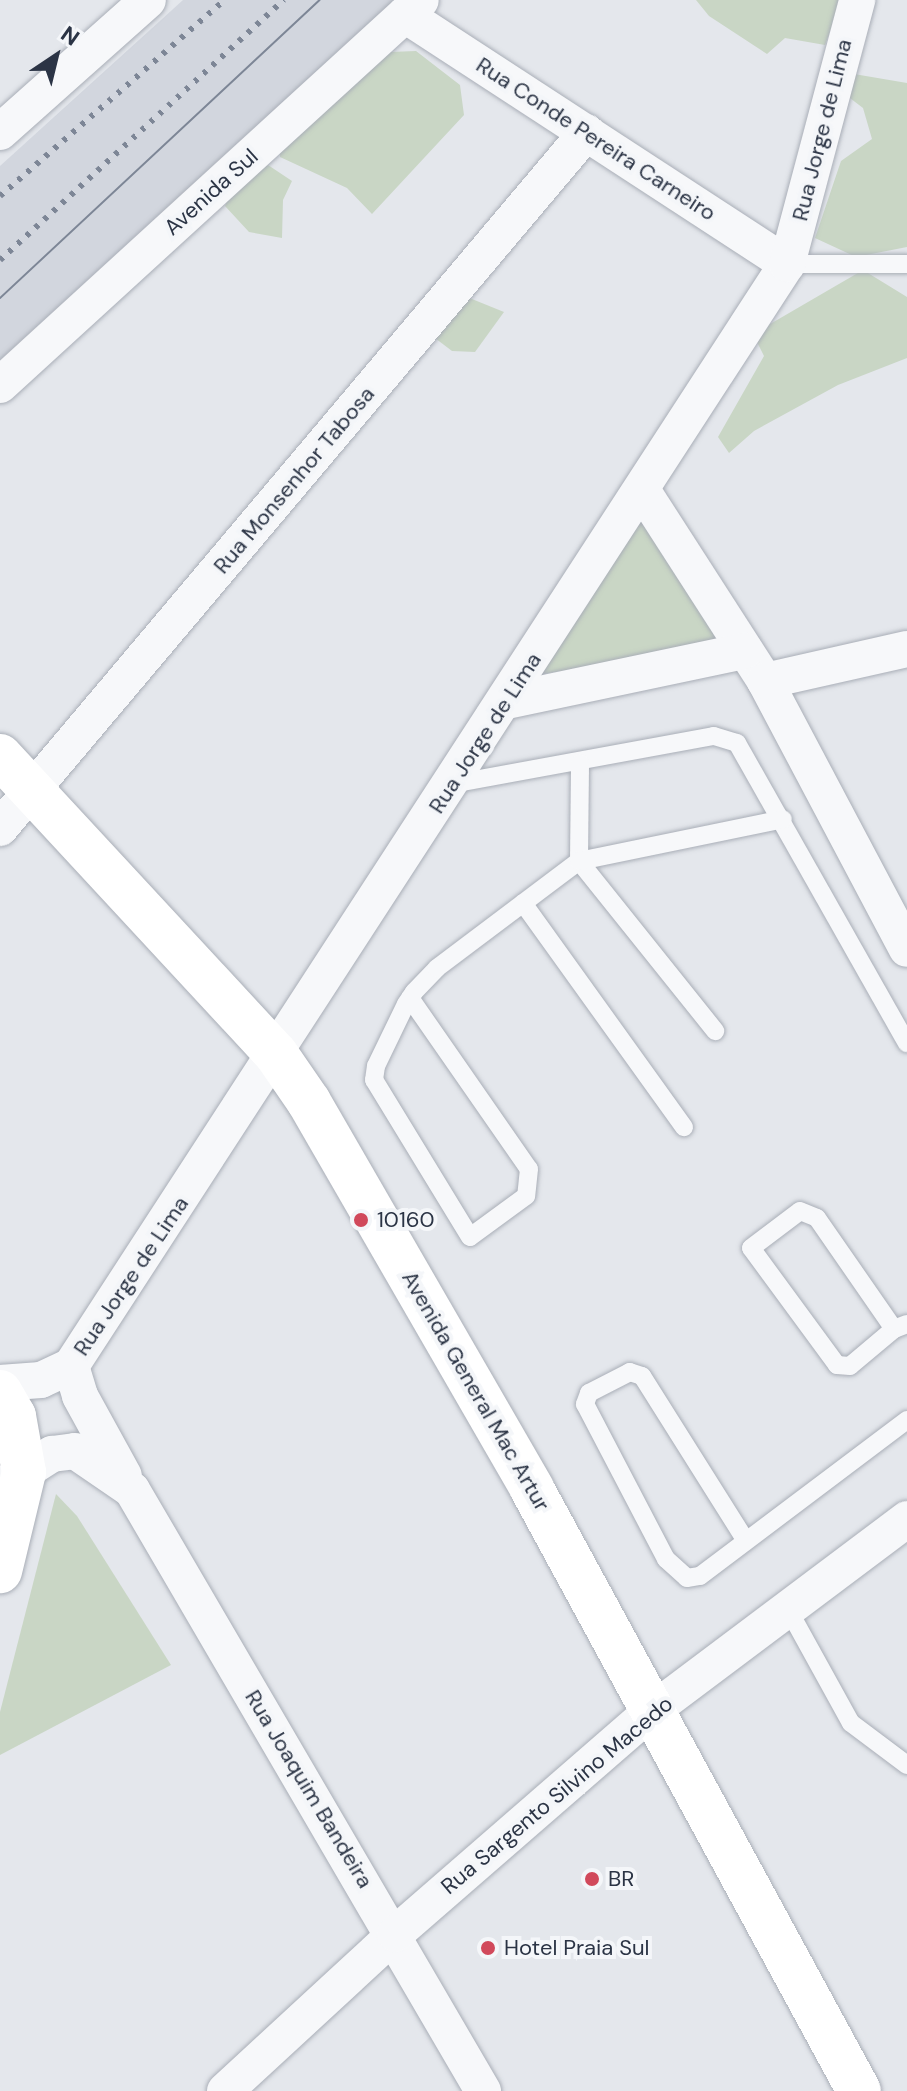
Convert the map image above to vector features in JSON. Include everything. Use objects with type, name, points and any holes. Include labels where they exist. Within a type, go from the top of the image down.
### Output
[{"type":"main road","name":"Avenida General Mac Artur","points":[[0,756],[276,1054],[354,1177],[653,1710],[859,2091]]},
{"type":"main road","points":[[0,1392],[14,1416],[12,1480],[0,1571]]},
{"type":"street","points":[[2,128],[148,0]]},
{"type":"street","name":"Rua Jorge de Lima","points":[[0,1383],[41,1380],[71,1366],[449,785],[507,701],[787,264],[823,144],[857,0]]},
{"type":"street","name":"Rua Conde Pereira Carneiro","points":[[413,7],[587,132],[787,264]]},
{"type":"street","name":"Avenida Sul","points":[[0,385],[413,7]]},
{"type":"street","name":"Rua Monsenhor Tabosa","points":[[0,828],[587,132]]},
{"type":"street","points":[[642,490],[765,681],[907,949]]},
{"type":"street","points":[[765,681],[907,649]]},
{"type":"street","points":[[507,701],[745,651]]},
{"type":"street","name":"Rua Joaquim Bandeira","points":[[71,1366],[85,1406],[132,1490],[395,1934],[483,2091]]},
{"type":"street","name":"Rua Joaquim Bandeira","points":[[12,1480],[52,1454],[75,1451],[132,1490]]},
{"type":"street","name":"Rua Sargento Silvino Macedo","points":[[225,2091],[395,1934],[653,1710],[906,1523]]},
{"type":"lane","points":[[787,264],[907,264]]},
{"type":"lane","points":[[449,785],[721,737],[745,749],[907,1043]]},
{"type":"lane","points":[[580,763],[579,861],[715,1031]]},
{"type":"lane","points":[[410,998],[529,1169],[526,1196],[470,1237],[374,1080],[410,998],[437,968],[579,861],[783,819]]},
{"type":"lane","points":[[523,903],[684,1127]]},
{"type":"lane","points":[[800,1211],[817,1218],[901,1326],[850,1366],[837,1365],[751,1248],[800,1211]]},
{"type":"lane","points":[[746,1541],[642,1376],[630,1372],[589,1393],[585,1404],[675,1572],[700,1576],[907,1420]]},
{"type":"lane","points":[[788,1609],[851,1723],[907,1765]]},
{"type":"shaded area","points":[[183,0],[394,0],[0,360],[0,166]]},
{"type":"green space","points":[[696,0],[842,0],[825,45],[785,38],[767,54],[709,16]]},
{"type":"green space","points":[[416,51],[460,85],[464,115],[372,214],[347,188],[280,157],[279,138],[390,52]]},
{"type":"green space","points":[[854,74],[907,83],[907,247],[856,257],[815,238],[841,161],[872,139],[863,108],[842,92]]},
{"type":"green space","points":[[268,165],[292,181],[283,200],[282,238],[249,232],[225,206],[234,183]]},
{"type":"green space","points":[[863,270],[907,297],[907,358],[838,385],[754,431],[729,453],[718,437],[764,356],[753,334]]},
{"type":"green space","points":[[467,297],[504,312],[475,352],[452,351],[431,335]]},
{"type":"green space","points":[[642,509],[731,646],[535,675]]},
{"type":"green space","points":[[56,1494],[77,1516],[171,1665],[0,1755],[0,1712]]},
{"type":"tram line","points":[[0,298],[320,0]]},
{"type":"railway","points":[[0,196],[225,0]]},
{"type":"railway","points":[[0,260],[284,0]]},
{"type":"place","name":"10160","points":[[361,1220]]},
{"type":"place","name":"BR","points":[[592,1879]]},
{"type":"place","name":"Hotel Praia Sul","points":[[488,1948]]}]
